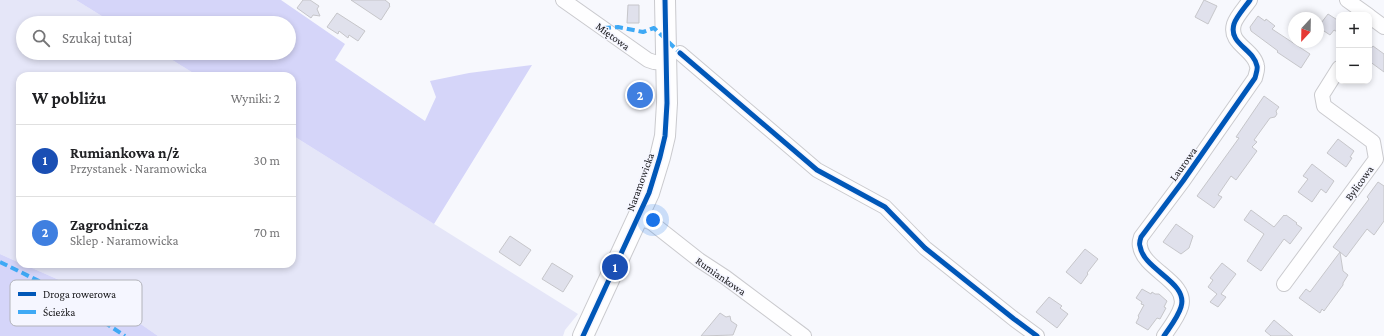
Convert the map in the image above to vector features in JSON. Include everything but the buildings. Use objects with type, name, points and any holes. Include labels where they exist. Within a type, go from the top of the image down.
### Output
[{"type":"street","name":"Miętowa","points":[[563,0],[648,60],[673,58]]},
{"type":"street","name":"Naramowicka","points":[[583,336],[654,181],[663,147],[673,58],[665,0]]},
{"type":"street","name":"Laurowa","points":[[1164,336],[1182,306],[1182,296],[1176,288],[1144,257],[1140,246],[1140,237],[1183,181],[1255,78],[1258,67],[1255,59],[1238,43],[1233,35],[1234,23],[1250,0]]},
{"type":"street","points":[[1347,0],[1363,12]]},
{"type":"street","points":[[1372,19],[1384,27]]},
{"type":"street","points":[[673,58],[817,170],[885,207],[925,248],[1037,336]]},
{"type":"street","name":"Bylicowa","points":[[1284,284],[1376,159],[1373,142],[1324,106],[1322,95],[1336,73]]},
{"type":"street","name":"Rumiankowa","points":[[638,217],[652,223],[698,260],[725,277],[804,336]]},
{"type":"shaded area","points":[[0,0],[76,0],[102,16],[16,16],[16,60],[172,60],[192,72],[16,72],[16,261],[0,254]]},
{"type":"shaded area","points":[[76,0],[281,0],[345,44],[335,60],[425,121],[436,97],[430,81],[469,73],[532,65],[434,224],[296,138],[296,72],[192,72],[172,60],[296,60],[296,16],[102,16]]},
{"type":"shaded area","points":[[296,138],[578,314],[565,330],[563,336],[158,336],[142,325],[142,280],[59,280],[32,268],[296,268]]},
{"type":"shaded area","points":[[0,254],[16,261],[16,268],[32,268],[59,280],[10,280],[10,326],[142,325],[158,336],[0,336]]},
{"type":"marked path","points":[[603,28],[618,27],[643,32],[654,28],[680,53]]},
{"type":"marked path","points":[[0,262],[37,280]]},
{"type":"marked path","points":[[110,326],[125,336]]},
{"type":"cycle path","points":[[583,336],[649,193],[660,157],[665,136],[667,103],[665,0]]},
{"type":"cycle path","points":[[1164,336],[1178,314],[1181,307],[1182,298],[1172,283],[1149,262],[1143,254],[1140,239],[1183,181],[1255,78],[1257,69],[1255,60],[1238,42],[1233,31],[1235,21],[1250,0]]},
{"type":"cycle path","points":[[680,53],[817,170],[885,207],[925,248],[1037,336]]},
{"type":"place","name":"Zagrodnicza","points":[[640,95]]},
{"type":"place","name":"Rumiankowa n/ż","points":[[615,267]]}]
